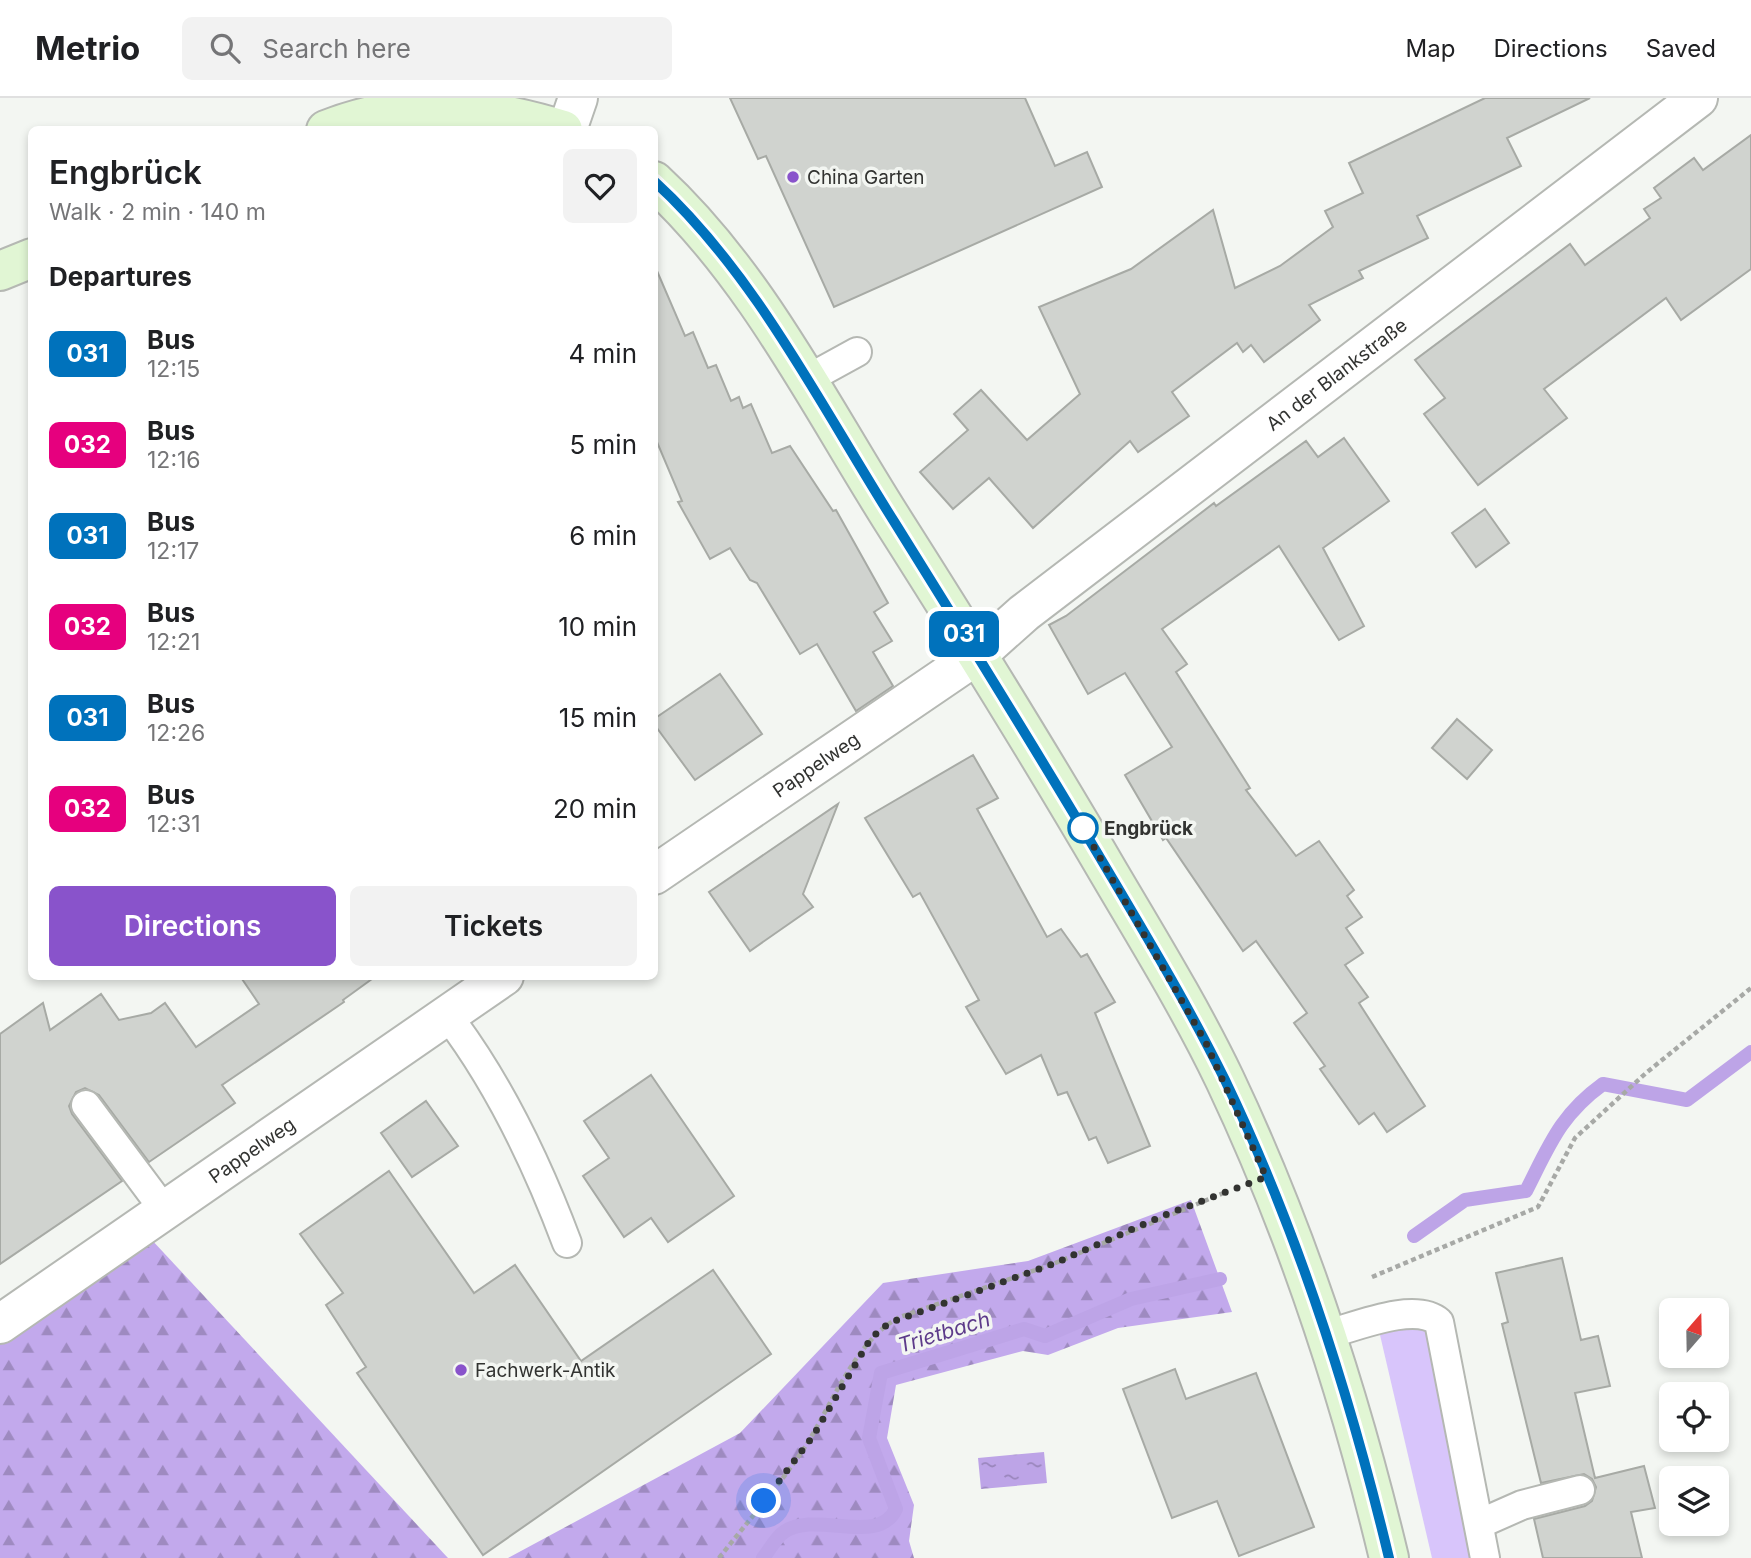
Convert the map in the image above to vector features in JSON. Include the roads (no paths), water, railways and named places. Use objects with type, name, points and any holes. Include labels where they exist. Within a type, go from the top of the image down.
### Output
[{"type":"main road","points":[[337,126],[379,111],[455,106],[492,111],[550,126]]},
{"type":"main road","points":[[658,185],[721,251],[806,380],[977,655],[1175,987],[1224,1078],[1266,1177],[1316,1308],[1361,1442],[1389,1558]]},
{"type":"main road","points":[[0,271],[28,259]]},
{"type":"street","points":[[567,126],[578,98]]},
{"type":"street","name":"An der Blankstraße","points":[[977,655],[1035,604],[1698,98]]},
{"type":"street","name":"Pappelweg","points":[[658,872],[977,655]]},
{"type":"street","name":"Pappelweg","points":[[0,1324],[497,980]]},
{"type":"lane","points":[[806,380],[857,352]]},
{"type":"lane","points":[[447,1015],[479,1057],[546,1188],[567,1242]]},
{"type":"lane","points":[[86,1105],[165,1210]]},
{"type":"lane","points":[[1316,1308],[1413,1312],[1430,1314],[1439,1322],[1485,1558]]},
{"type":"lane","points":[[1479,1524],[1522,1505],[1580,1490]]},
{"type":"water","points":[[1044,1452],[1047,1483],[981,1489],[978,1458]]},
{"type":"waterway","name":"Trietbach","points":[[1414,1236],[1465,1200],[1526,1191],[1557,1132],[1576,1107],[1603,1084],[1687,1100],[1751,1052]]},
{"type":"waterway","name":"Trietbach","points":[[763,1558],[781,1534],[797,1526],[875,1526],[887,1520],[896,1509],[869,1438],[881,1373],[1024,1329],[1045,1336],[1131,1299],[1220,1279]]},
{"type":"place","name":"China Garten","points":[[793,177]]},
{"type":"place","name":"Engbrück","points":[[1083,828]]},
{"type":"place","name":"Fachwerk-Antik","points":[[461,1370]]}]
